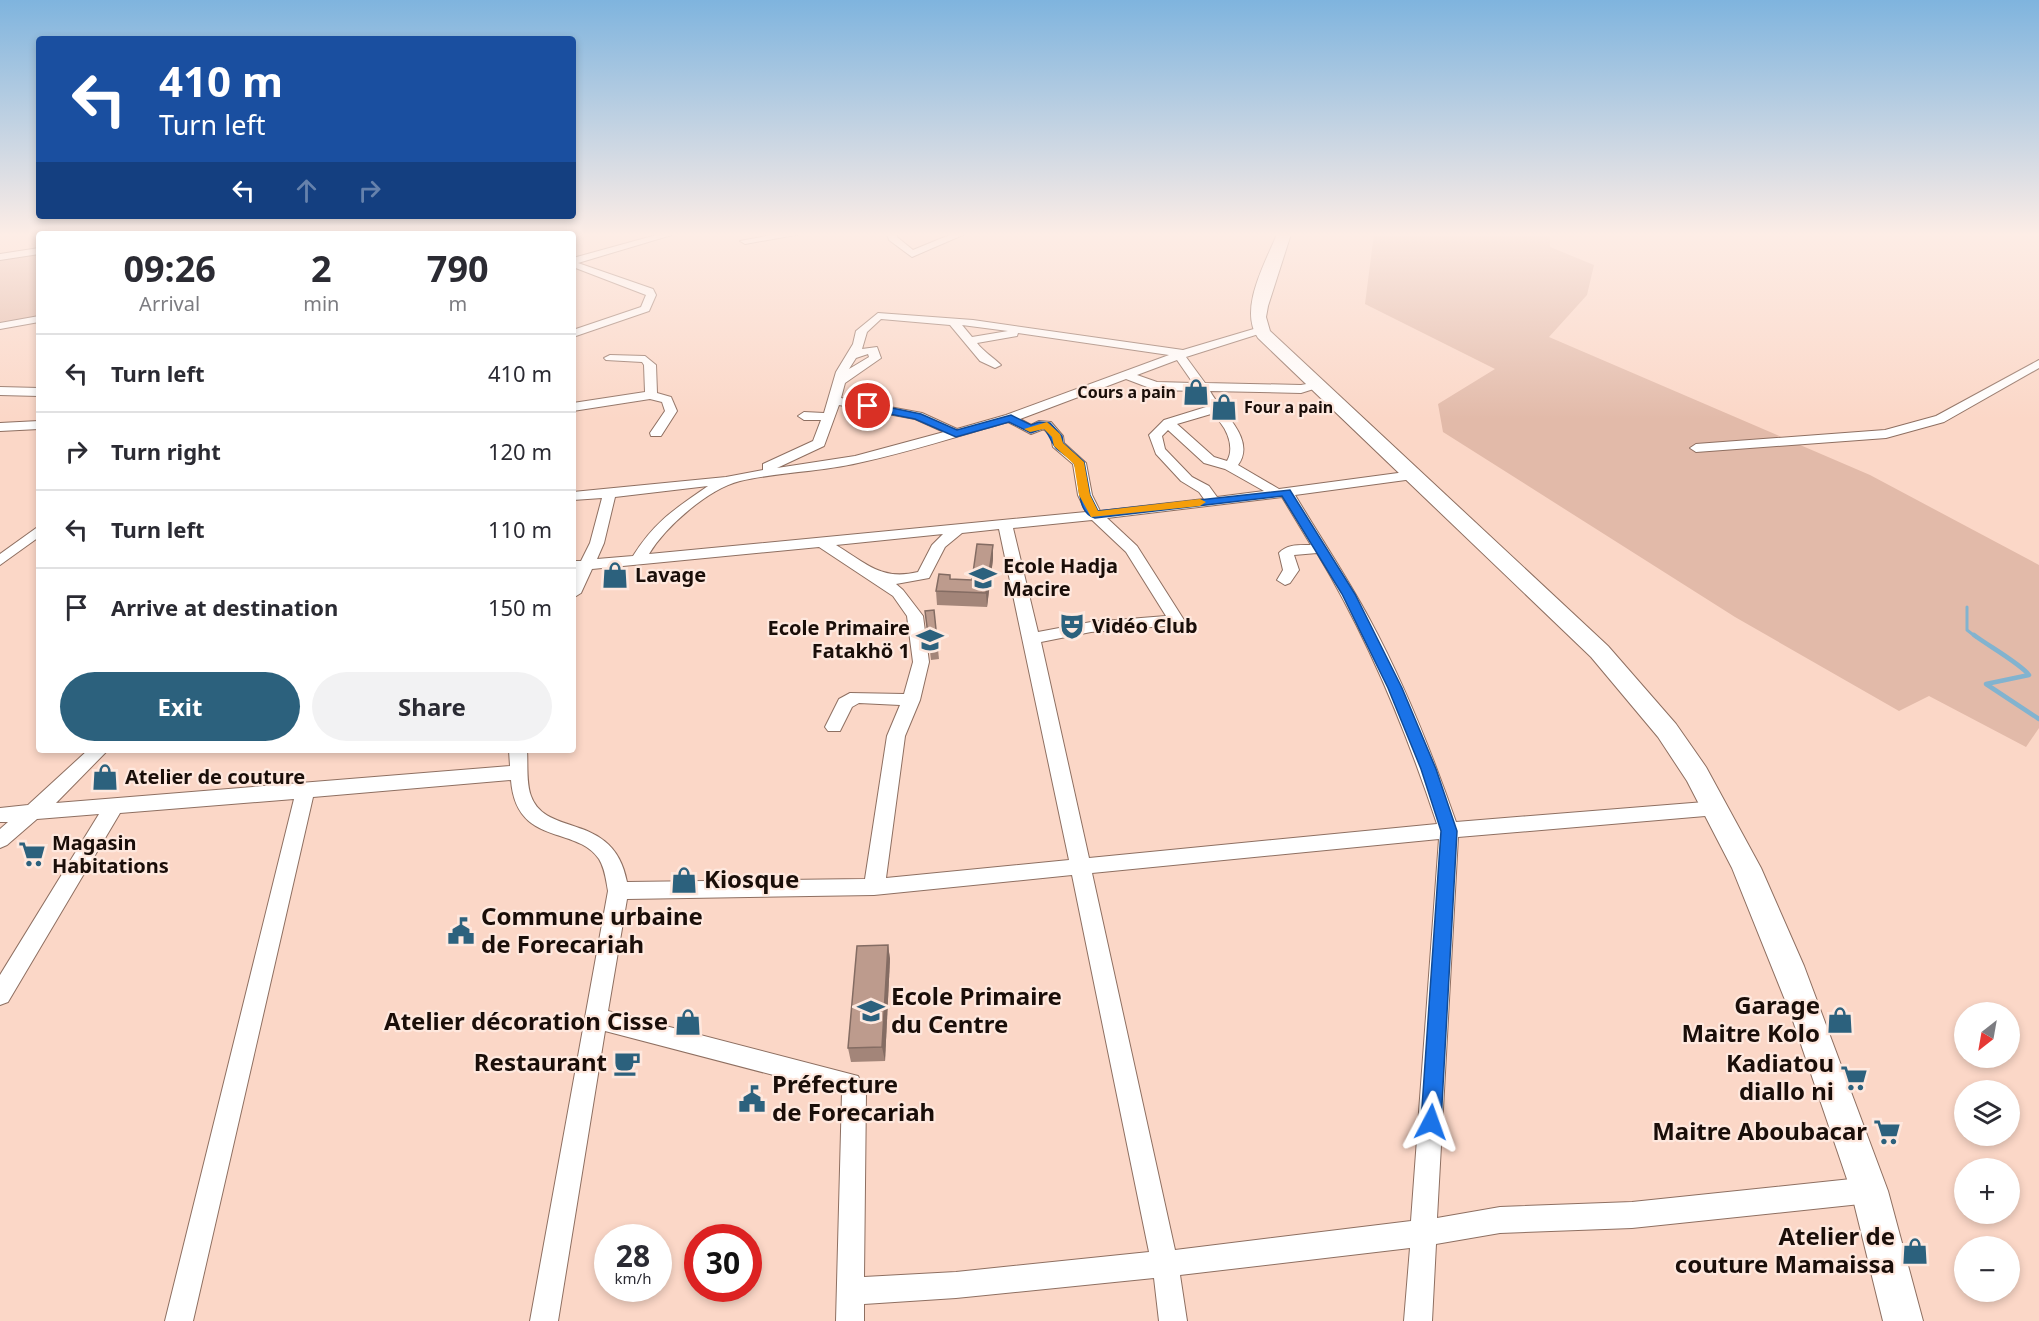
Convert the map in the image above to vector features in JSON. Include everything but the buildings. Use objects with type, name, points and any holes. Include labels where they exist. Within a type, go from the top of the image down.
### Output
[{"type":"highway","points":[[1263,296],[1257,319],[1261,330],[1317,386],[1567,619],[1635,690],[1665,730],[1717,808],[1788,964],[1870,1190],[1895,1278],[1903,1321]]},
{"type":"street","points":[[576,333],[645,309],[651,296]]},
{"type":"street","points":[[760,473],[819,443],[851,356],[866,325],[878,316],[953,321],[1182,354]]},
{"type":"street","points":[[0,326],[36,320]]},
{"type":"street","points":[[953,321],[984,359],[995,365]]},
{"type":"street","points":[[576,496],[735,478],[855,460],[1011,418],[1125,374],[1261,330]]},
{"type":"street","points":[[969,341],[1029,331]]},
{"type":"street","points":[[840,381],[875,358],[873,349],[851,356]]},
{"type":"street","points":[[1182,354],[1213,409],[1223,416],[1237,442],[1236,458],[1230,466]]},
{"type":"street","points":[[610,358],[645,359],[650,364],[651,395]]},
{"type":"street","points":[[1696,448],[1886,434],[1940,420],[2039,363]]},
{"type":"street","points":[[1125,374],[1149,386],[1285,389],[1317,386]]},
{"type":"street","points":[[0,391],[36,392]]},
{"type":"street","points":[[576,396],[600,394],[626,397]]},
{"type":"street","points":[[576,406],[651,395],[667,400],[671,411],[656,433]]},
{"type":"street","points":[[834,400],[918,416],[956,433]]},
{"type":"street","points":[[1211,500],[1201,485],[1181,475],[1179,468],[1166,460],[1155,444],[1155,435],[1168,423],[1213,409]]},
{"type":"street","points":[[804,416],[829,417]]},
{"type":"street","points":[[1011,418],[1031,430],[1039,425],[1049,428],[1057,436],[1058,444],[1079,462],[1085,495],[1095,515],[1132,549],[1176,620],[1091,627],[1032,638]]},
{"type":"street","points":[[1168,423],[1209,460],[1230,466],[1280,493],[1321,549],[1348,594],[1395,688],[1429,769],[1449,831],[1418,1321]]},
{"type":"street","points":[[0,427],[36,425]]},
{"type":"street","points":[[579,566],[1161,509],[1211,500],[1413,475]]},
{"type":"street","points":[[637,561],[654,534],[671,518],[716,487],[735,478]]},
{"type":"street","points":[[579,566],[597,543],[609,498],[607,494]]},
{"type":"street","points":[[1005,525],[1032,638],[1165,1264],[1173,1321]]},
{"type":"street","points":[[880,579],[908,579],[924,575],[939,545],[958,529]]},
{"type":"street","points":[[0,561],[36,532]]},
{"type":"street","points":[[823,543],[898,593],[915,616],[921,662],[911,700],[896,736],[890,795],[874,887]]},
{"type":"street","points":[[1285,580],[1290,570],[1286,553],[1295,549],[1321,549]]},
{"type":"street","points":[[834,727],[845,703],[856,697],[911,700]]},
{"type":"street","points":[[0,840],[67,783],[96,753]]},
{"type":"street","points":[[0,815],[116,804],[305,792],[520,761],[522,799],[541,819],[594,842],[609,855],[616,870],[618,891],[544,1321]]},
{"type":"street","points":[[179,1321],[305,792]]},
{"type":"street","points":[[0,995],[116,804]]},
{"type":"street","points":[[618,891],[874,887],[1449,831],[1717,808]]},
{"type":"street","points":[[596,1018],[850,1084],[854,1092],[850,1321]]},
{"type":"street","points":[[851,1292],[956,1285],[1165,1264],[1423,1233],[1500,1220],[1632,1215],[1870,1190]]},
{"type":"shaded area","points":[[0,296],[36,296],[36,317],[0,323]]},
{"type":"shaded area","points":[[1366,296],[1586,296],[1549,337],[1870,475],[2039,565],[2039,728],[2026,747],[1929,696],[1899,711],[1735,617],[1443,432],[1438,404],[1495,369],[1365,304]]},
{"type":"waterway","points":[[1967,607],[1967,630],[1976,637]]},
{"type":"waterway","points":[[1974,635],[2012,660],[2029,675],[1986,684],[2039,719]]},
{"type":"slow traffic","points":[[1030,429],[1034,430],[1039,425],[1047,425],[1057,436],[1058,444],[1079,462],[1085,495],[1095,515],[1161,509],[1200,502]]},
{"type":"place","name":"Cours a pain","points":[[1196,392]]},
{"type":"place","name":"Four a pain","points":[[1224,407]]},
{"type":"place","name":"Lavage","points":[[615,575]]},
{"type":"place","name":"Ecole Hadja Macire","points":[[983,578]]},
{"type":"place","name":"Vidéo Club","points":[[1072,626]]},
{"type":"place","name":"Ecole Primaire Fatakhö 1","points":[[930,640]]},
{"type":"place","name":"Atelier de couture","points":[[105,777]]},
{"type":"place","name":"Magasin Habitations","points":[[32,854]]},
{"type":"place","name":"Kiosque","points":[[684,880]]},
{"type":"place","name":"Commune urbaine de Forecariah","points":[[461,931]]},
{"type":"place","name":"Ecole Primaire du Centre","points":[[871,1011]]},
{"type":"place","name":"Garage Maitre Kolo","points":[[1840,1020]]},
{"type":"place","name":"Atelier décoration Cisse","points":[[688,1022]]},
{"type":"place","name":"Restaurant","points":[[627,1063]]},
{"type":"place","name":"Kadiatou diallo ni","points":[[1854,1078]]},
{"type":"place","name":"Préfecture de Forecariah","points":[[752,1099]]},
{"type":"place","name":"Maitre Aboubacar","points":[[1887,1132]]},
{"type":"place","name":"Atelier de couture Mamaissa","points":[[1915,1251]]},
{"type":"route","points":[[868,406],[918,416],[956,433],[1011,418],[1031,430],[1039,425],[1047,425],[1057,436],[1058,444],[1079,462],[1085,495],[1095,515],[1161,509],[1219,499],[1286,492],[1348,594],[1395,688],[1429,769],[1449,831],[1431,1122]]}]
